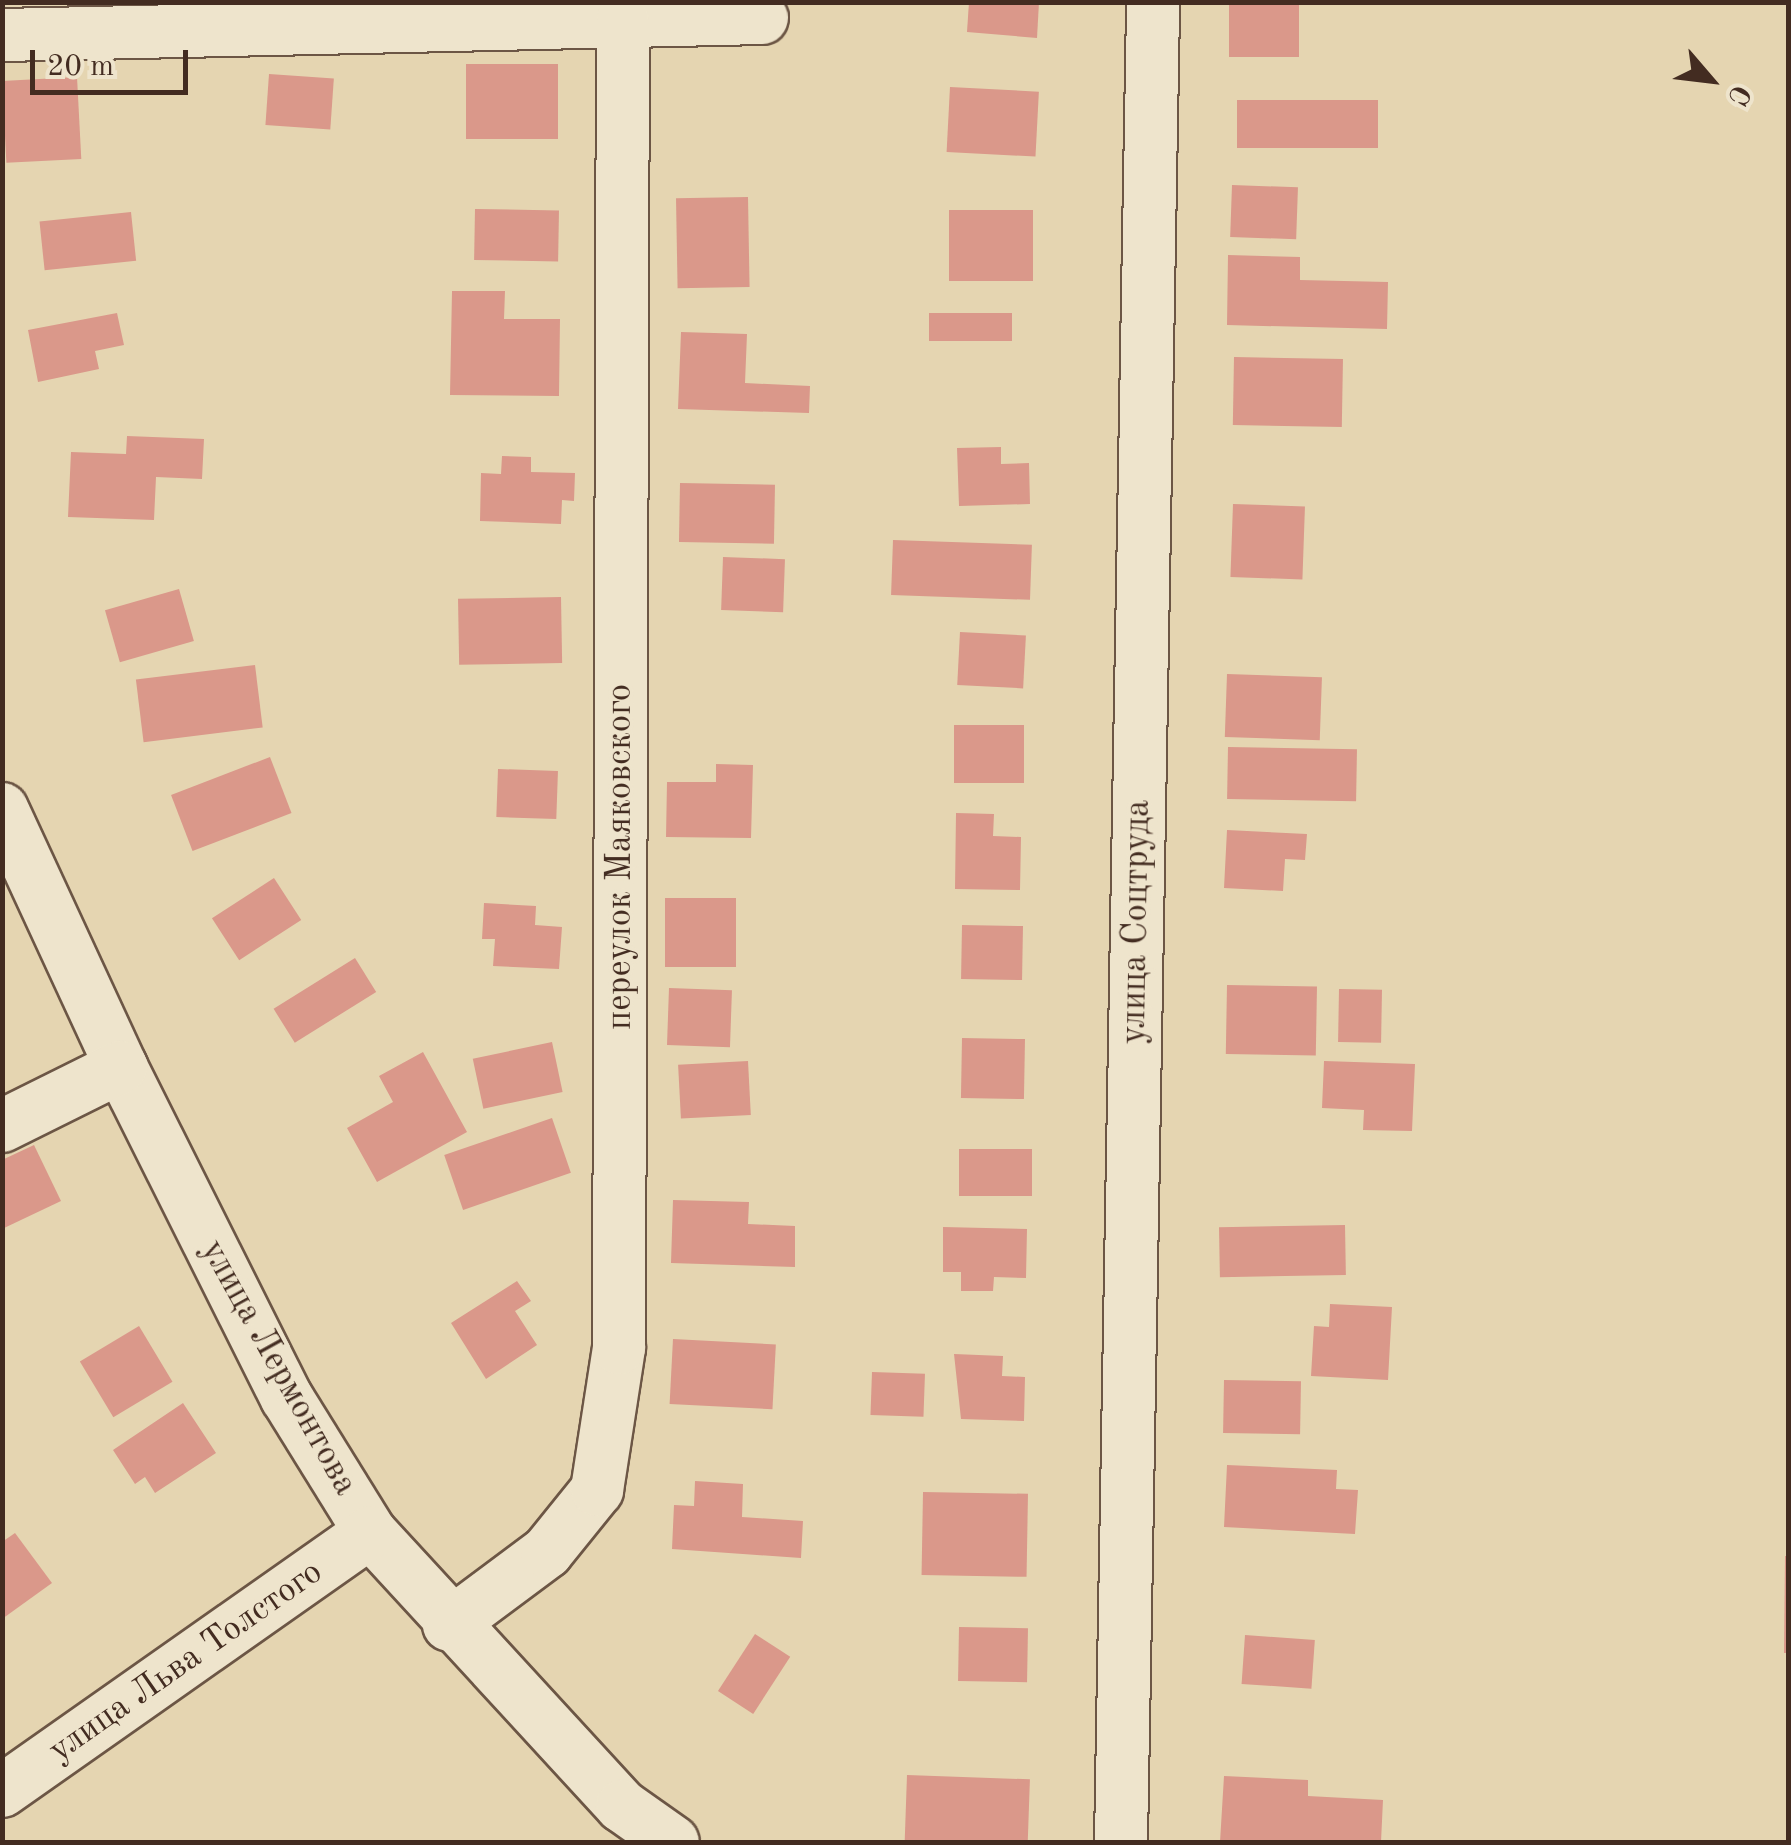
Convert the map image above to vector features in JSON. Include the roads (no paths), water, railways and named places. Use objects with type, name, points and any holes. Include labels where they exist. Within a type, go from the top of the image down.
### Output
[{"type":"street","name":"улица Соцтруда","points":[[1121,1842],[1152,2]]},
{"type":"street","points":[[2,35],[762,18]]},
{"type":"street","name":"переулок Маяковского","points":[[449,1625],[547,1552],[597,1490],[619,1348],[623,22]]},
{"type":"street","name":"улица Лермонтова","points":[[2,809],[121,1067],[286,1398],[370,1532],[449,1625],[622,1806],[674,1842]]},
{"type":"street","points":[[2,1126],[121,1067]]},
{"type":"street","name":"улица Льва Толстого","points":[[2,1791],[370,1532]]}]
